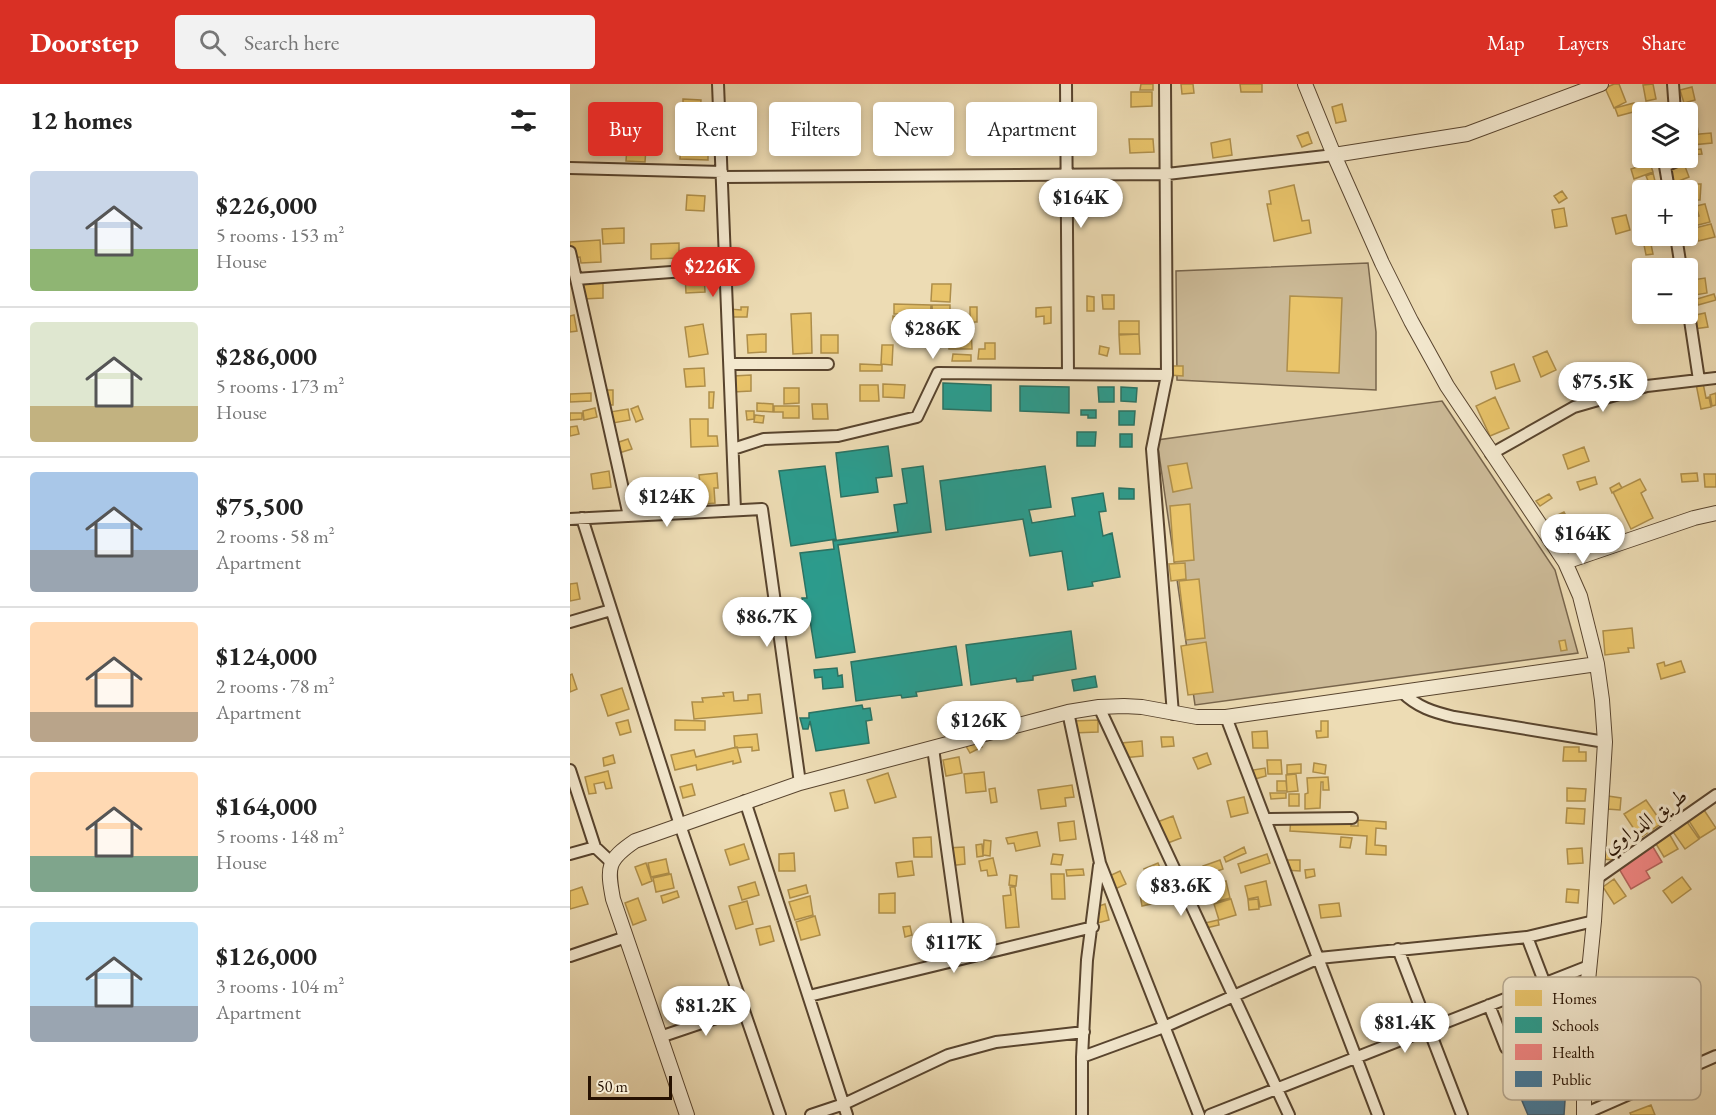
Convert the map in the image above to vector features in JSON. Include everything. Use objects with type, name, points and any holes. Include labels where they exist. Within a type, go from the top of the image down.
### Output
[{"type":"street","points":[[718,84],[735,510]]},
{"type":"street","points":[[1066,84],[1068,374]]},
{"type":"street","points":[[1165,84],[1167,375],[1152,449],[1173,714]]},
{"type":"street","points":[[1305,84],[1382,263],[1411,321],[1447,386],[1565,562],[1580,596],[1597,664],[1605,742],[1594,921],[1588,977]]},
{"type":"street","points":[[570,168],[722,175],[1167,174],[1334,155],[1467,134],[1601,84]]},
{"type":"street","points":[[1673,84],[1674,102]]},
{"type":"street","points":[[570,252],[629,516]]},
{"type":"street","points":[[576,279],[726,268]]},
{"type":"street","points":[[1691,324],[1699,380]]},
{"type":"street","points":[[730,364],[828,364]]},
{"type":"street","points":[[733,449],[765,439],[838,436],[917,417],[938,374],[1167,375]]},
{"type":"street","points":[[1491,454],[1574,407],[1647,386],[1716,378]]},
{"type":"street","points":[[570,519],[762,509],[800,783]]},
{"type":"street","points":[[1565,562],[1694,518],[1716,513]]},
{"type":"street","points":[[582,518],[680,825],[780,1115]]},
{"type":"street","points":[[570,622],[611,610]]},
{"type":"street","points":[[687,1115],[612,891],[609,875],[611,862],[619,852],[635,841],[800,783],[1068,712],[1099,707],[1142,707],[1197,717],[1226,717],[1597,664]]},
{"type":"street","points":[[1402,692],[1414,704],[1443,714],[1605,742]]},
{"type":"street","points":[[1099,707],[1289,1115]]},
{"type":"street","points":[[1068,712],[1100,863],[1199,1115]]},
{"type":"street","points":[[1226,717],[1378,1115]]},
{"type":"street","points":[[933,748],[963,957]]},
{"type":"street","points":[[570,770],[595,847],[611,862]]},
{"type":"street","name":"طريق الدراوي","points":[[1596,879],[1716,795]]},
{"type":"street","points":[[745,801],[845,1110]]},
{"type":"street","points":[[1265,819],[1352,818]]},
{"type":"street","points":[[570,854],[595,847]]},
{"type":"street","points":[[1082,1115],[1082,1057],[1087,960],[1100,863]]},
{"type":"street","points":[[1082,1057],[1164,1027],[1319,958],[1527,937],[1594,921]]},
{"type":"street","points":[[809,996],[1093,927]]},
{"type":"street","points":[[570,956],[626,937]]},
{"type":"street","points":[[1527,937],[1542,977]]},
{"type":"street","points":[[1398,949],[1462,1115]]},
{"type":"street","points":[[1562,977],[1589,966]]},
{"type":"street","points":[[1210,1115],[1503,1000]]},
{"type":"street","points":[[1489,1005],[1503,1040]]},
{"type":"street","points":[[660,1037],[743,1009]]},
{"type":"street","points":[[811,1115],[845,1110],[948,1055],[996,1042],[1084,1032]]},
{"type":"street","points":[[1701,1063],[1716,1056]]},
{"type":"street","points":[[1584,1114],[1616,1100]]},
{"type":"shaded area","points":[[1368,263],[1376,332],[1376,390],[1177,380],[1176,271]]},
{"type":"shaded area","points":[[1442,401],[1555,570],[1578,653],[1195,705],[1157,440]]},
{"type":"building: Homes","points":[[1141,84],[1153,84],[1153,90],[1140,90]]},
{"type":"building: Homes","points":[[1181,84],[1193,84],[1194,93],[1182,94]]},
{"type":"building: Homes","points":[[1240,84],[1262,84],[1262,92],[1241,92]]},
{"type":"building: Homes","points":[[1619,84],[1626,102],[1614,108],[1605,88]]},
{"type":"building: Homes","points":[[1653,84],[1656,99],[1646,101],[1643,85]]},
{"type":"building: Homes","points":[[1692,87],[1695,100],[1684,102],[1680,90]]},
{"type":"building: Homes","points":[[1131,92],[1152,92],[1152,106],[1131,107]]},
{"type":"building: Homes","points":[[683,99],[701,100],[701,102],[683,102]]},
{"type":"building: Homes","points":[[1342,104],[1346,121],[1336,123],[1332,107]]},
{"type":"building: Homes","points":[[1632,104],[1632,112],[1618,116],[1615,108]]},
{"type":"building: Homes","points":[[1308,132],[1312,143],[1302,147],[1297,136]]},
{"type":"building: Homes","points":[[1711,133],[1712,143],[1698,144],[1698,134]]},
{"type":"building: Homes","points":[[1129,139],[1153,139],[1154,152],[1130,153]]},
{"type":"building: Homes","points":[[1230,139],[1232,155],[1213,158],[1211,143]]},
{"type":"building: Homes","points":[[626,156],[645,156],[645,162],[626,161]]},
{"type":"building: Homes","points":[[680,156],[708,156],[708,160],[680,159]]},
{"type":"building: Homes","points":[[1652,168],[1653,172],[1634,179],[1631,169]]},
{"type":"building: Homes","points":[[1664,168],[1686,168],[1689,177],[1681,180],[1669,180]]},
{"type":"building: Homes","points":[[1653,173],[1655,180],[1648,180],[1646,176]]},
{"type":"building: Homes","points":[[1698,184],[1701,184],[1700,200],[1698,200]]},
{"type":"building: Homes","points":[[1294,185],[1302,221],[1309,220],[1311,233],[1274,241],[1267,204],[1271,204],[1269,191]]},
{"type":"building: Homes","points":[[1562,191],[1567,198],[1559,203],[1554,196]]},
{"type":"building: Homes","points":[[687,195],[705,196],[704,211],[686,210]]},
{"type":"building: Homes","points":[[1705,204],[1710,222],[1698,225],[1698,206]]},
{"type":"building: Homes","points":[[1564,208],[1567,226],[1555,228],[1552,210]]},
{"type":"building: Homes","points":[[1626,215],[1630,230],[1616,234],[1612,218]]},
{"type":"building: Homes","points":[[1711,224],[1715,237],[1698,241],[1698,227]]},
{"type":"building: Homes","points":[[624,228],[624,243],[603,244],[602,229]]},
{"type":"building: Homes","points":[[600,240],[601,262],[581,263],[580,257],[570,258],[570,242]]},
{"type":"building: Homes","points":[[679,243],[679,258],[651,259],[651,244]]},
{"type":"building: Homes","points":[[1644,246],[1651,246],[1653,254],[1646,255]]},
{"type":"building: Homes","points":[[696,251],[697,258],[687,258],[686,252]]},
{"type":"building: Homes","points":[[704,274],[705,292],[686,293],[685,275]]},
{"type":"building: Homes","points":[[1705,278],[1707,293],[1698,294],[1698,279]]},
{"type":"building: Homes","points":[[603,281],[603,298],[583,299],[582,282]]},
{"type":"building: Homes","points":[[932,284],[951,284],[950,302],[931,301]]},
{"type":"building: Homes","points":[[1714,294],[1716,300],[1698,305],[1698,299]]},
{"type":"building: Homes","points":[[1102,295],[1114,295],[1114,309],[1103,309]]},
{"type":"building: Homes","points":[[1087,296],[1094,297],[1094,311],[1087,311]]},
{"type":"building: Homes","points":[[1290,296],[1342,298],[1339,373],[1287,371]]},
{"type":"building: Homes","points":[[894,304],[931,305],[930,324],[901,323],[902,314],[894,314]]},
{"type":"building: Homes","points":[[932,305],[950,305],[950,322],[933,322]]},
{"type":"building: Homes","points":[[741,307],[748,307],[747,317],[730,317],[730,309],[741,310]]},
{"type":"building: Homes","points":[[970,307],[977,307],[977,322],[970,322]]},
{"type":"building: Homes","points":[[1051,307],[1051,323],[1044,324],[1044,316],[1036,317],[1036,308]]},
{"type":"building: Homes","points":[[811,313],[812,353],[793,354],[791,314]]},
{"type":"building: Homes","points":[[1705,313],[1708,327],[1694,329],[1693,324],[1698,324],[1698,314]]},
{"type":"building: Homes","points":[[574,315],[577,331],[570,332],[570,316]]},
{"type":"building: Homes","points":[[893,316],[901,317],[900,325],[893,325]]},
{"type":"building: Homes","points":[[1119,321],[1139,321],[1139,334],[1119,334]]},
{"type":"building: Homes","points":[[703,324],[708,354],[689,357],[685,327]]},
{"type":"building: Homes","points":[[971,326],[972,349],[949,349],[948,334],[939,334],[939,327]]},
{"type":"building: Homes","points":[[895,329],[910,329],[911,335],[895,335]]},
{"type":"building: Homes","points":[[766,334],[766,352],[748,353],[747,335]]},
{"type":"building: Homes","points":[[1139,334],[1140,354],[1120,354],[1119,335]]},
{"type":"building: Homes","points":[[821,335],[838,335],[838,353],[821,353]]},
{"type":"building: Homes","points":[[985,343],[995,343],[995,359],[978,359],[979,349],[985,349]]},
{"type":"building: Homes","points":[[882,345],[893,345],[892,365],[881,364]]},
{"type":"building: Homes","points":[[1100,346],[1109,348],[1107,356],[1099,354]]},
{"type":"building: Homes","points":[[1547,351],[1556,370],[1541,377],[1533,357]]},
{"type":"building: Homes","points":[[953,354],[971,355],[971,361],[952,361]]},
{"type":"building: Homes","points":[[860,364],[882,365],[882,371],[860,371]]},
{"type":"building: Homes","points":[[1514,364],[1520,381],[1496,389],[1491,372]]},
{"type":"building: Homes","points":[[1169,366],[1183,366],[1183,376],[1169,375]]},
{"type":"building: Homes","points":[[704,368],[705,386],[686,387],[684,369]]},
{"type":"building: Homes","points":[[751,375],[751,391],[733,392],[733,376]]},
{"type":"building: Homes","points":[[1703,383],[1706,398],[1709,397],[1711,407],[1701,409],[1696,384]]},
{"type":"building: Homes","points":[[883,384],[905,385],[904,398],[883,397]]},
{"type":"building: Homes","points":[[860,385],[878,385],[879,401],[860,401]]},
{"type":"building: Homes","points":[[784,388],[799,388],[799,403],[784,404]]},
{"type":"building: Homes","points":[[605,390],[613,390],[613,405],[606,405]]},
{"type":"building: Homes","points":[[709,392],[714,392],[713,408],[709,408]]},
{"type":"building: Homes","points":[[591,393],[591,401],[570,402],[570,394]]},
{"type":"building: Homes","points":[[1716,393],[1716,405],[1712,406],[1710,395]]},
{"type":"building: Homes","points":[[1495,397],[1509,428],[1490,436],[1476,406]]},
{"type":"building: Homes","points":[[757,403],[773,404],[773,412],[757,411]]},
{"type":"building: Homes","points":[[812,404],[827,404],[828,419],[813,419]]},
{"type":"building: Homes","points":[[638,406],[643,419],[636,422],[631,409]]},
{"type":"building: Homes","points":[[774,406],[799,406],[799,418],[783,418],[783,412],[774,412]]},
{"type":"building: Homes","points":[[595,408],[597,417],[584,420],[583,411]]},
{"type":"building: Homes","points":[[628,409],[630,420],[613,423],[610,412]]},
{"type":"building: Homes","points":[[746,411],[754,411],[754,419],[747,420]]},
{"type":"building: Homes","points":[[570,413],[582,413],[582,419],[570,420]]},
{"type":"building: Homes","points":[[755,415],[764,416],[763,423],[754,422]]},
{"type":"building: Homes","points":[[690,419],[708,419],[708,436],[717,436],[718,446],[691,447]]},
{"type":"building: Homes","points":[[577,426],[579,434],[570,436],[570,427]]},
{"type":"building: Homes","points":[[628,439],[632,449],[619,453],[616,443]]},
{"type":"building: Homes","points":[[1584,447],[1589,461],[1568,469],[1563,455]]},
{"type":"building: Homes","points":[[1187,463],[1192,488],[1173,492],[1168,466]]},
{"type":"building: Homes","points":[[609,471],[611,487],[593,489],[591,474]]},
{"type":"building: Homes","points":[[717,473],[718,488],[714,488],[715,503],[678,507],[676,494],[701,491],[699,475]]},
{"type":"building: Homes","points":[[1697,473],[1698,481],[1682,482],[1681,474]]},
{"type":"building: Homes","points":[[1704,474],[1716,474],[1716,487],[1705,487]]},
{"type":"building: Homes","points":[[1595,477],[1597,484],[1580,490],[1577,482]]},
{"type":"building: Homes","points":[[1640,479],[1646,490],[1641,493],[1653,518],[1631,529],[1613,492]]},
{"type":"building: Homes","points":[[1619,483],[1622,488],[1612,493],[1610,488]]},
{"type":"building: Homes","points":[[628,491],[647,492],[647,507],[627,507]]},
{"type":"building: Homes","points":[[1549,494],[1552,498],[1540,506],[1536,501]]},
{"type":"building: Homes","points":[[1190,504],[1194,560],[1174,562],[1170,506]]},
{"type":"building: Homes","points":[[1564,512],[1568,519],[1551,527],[1547,520]]},
{"type":"building: Homes","points":[[1185,563],[1186,579],[1171,581],[1169,564]]},
{"type":"building: Homes","points":[[1199,579],[1205,638],[1186,640],[1179,581]]},
{"type":"building: Homes","points":[[577,583],[580,599],[570,601],[570,584]]},
{"type":"building: Homes","points":[[1632,628],[1634,648],[1628,648],[1629,652],[1605,655],[1603,631]]},
{"type":"building: Homes","points":[[1565,640],[1567,650],[1561,651],[1559,641]]},
{"type":"building: Homes","points":[[1206,642],[1213,692],[1188,695],[1181,646]]},
{"type":"building: Homes","points":[[1681,661],[1685,672],[1661,679],[1657,664],[1664,662],[1665,666]]},
{"type":"building: Homes","points":[[572,674],[577,689],[570,692],[570,675]]},
{"type":"building: Homes","points":[[622,688],[629,709],[608,716],[601,695]]},
{"type":"building: Homes","points":[[733,692],[734,701],[748,700],[748,695],[760,694],[762,713],[694,719],[692,702],[703,702],[702,698],[724,696],[723,693]]},
{"type":"building: Homes","points":[[628,720],[631,732],[620,735],[616,723]]},
{"type":"building: Homes","points":[[675,720],[705,721],[705,730],[675,730]]},
{"type":"building: Homes","points":[[1098,720],[1098,732],[1073,733],[1073,721]]},
{"type":"building: Homes","points":[[1321,721],[1328,721],[1328,737],[1317,738],[1316,731],[1321,731]]},
{"type":"building: Homes","points":[[1267,731],[1268,748],[1253,748],[1252,732]]},
{"type":"building: Homes","points":[[757,734],[759,750],[752,751],[752,747],[735,748],[734,736]]},
{"type":"building: Homes","points":[[1161,737],[1173,737],[1174,746],[1162,747]]},
{"type":"building: Homes","points":[[978,740],[982,747],[970,753],[966,746]]},
{"type":"building: Homes","points":[[1142,741],[1143,756],[1122,758],[1121,743]]},
{"type":"building: Homes","points":[[737,747],[741,762],[733,764],[733,761],[697,770],[696,765],[675,770],[671,755],[694,750],[696,757]]},
{"type":"building: Homes","points":[[1564,747],[1579,747],[1579,752],[1586,752],[1586,761],[1563,761]]},
{"type":"building: Homes","points":[[1207,753],[1211,764],[1198,769],[1193,758]]},
{"type":"building: Homes","points":[[613,755],[615,763],[604,766],[603,758]]},
{"type":"building: Homes","points":[[959,757],[962,773],[946,776],[943,760]]},
{"type":"building: Homes","points":[[1267,760],[1281,760],[1282,774],[1268,774]]},
{"type":"building: Homes","points":[[1314,763],[1326,765],[1325,774],[1313,772]]},
{"type":"building: Homes","points":[[1301,764],[1301,773],[1287,774],[1287,765]]},
{"type":"building: Homes","points":[[1265,768],[1266,776],[1255,779],[1253,770]]},
{"type":"building: Homes","points":[[608,771],[612,788],[606,789],[604,782],[594,784],[596,793],[589,794],[585,777]]},
{"type":"building: Homes","points":[[984,772],[986,791],[966,793],[964,774]]},
{"type":"building: Homes","points":[[888,773],[896,797],[875,803],[867,780]]},
{"type":"building: Homes","points":[[1296,774],[1298,791],[1287,792],[1286,775]]},
{"type":"building: Homes","points":[[1328,777],[1329,790],[1323,790],[1323,782],[1321,782],[1320,808],[1305,809],[1305,794],[1308,793],[1307,778]]},
{"type":"building: Homes","points":[[1277,781],[1286,781],[1287,791],[1277,791]]},
{"type":"building: Homes","points":[[692,784],[695,795],[683,798],[680,787]]},
{"type":"building: Homes","points":[[1072,785],[1074,797],[1065,798],[1066,806],[1041,809],[1038,790]]},
{"type":"building: Homes","points":[[995,788],[997,802],[991,803],[989,789]]},
{"type":"building: Homes","points":[[1567,788],[1586,789],[1585,801],[1567,801]]},
{"type":"building: Homes","points":[[844,790],[848,808],[835,811],[830,793]]},
{"type":"building: Homes","points":[[1270,793],[1286,793],[1286,798],[1271,799]]},
{"type":"building: Homes","points":[[1289,794],[1299,794],[1299,806],[1289,806]]},
{"type":"building: Homes","points":[[1608,796],[1621,798],[1620,810],[1607,809]]},
{"type":"building: Homes","points":[[1244,797],[1248,813],[1231,817],[1227,801]]},
{"type":"building: Homes","points":[[1646,800],[1662,823],[1640,838],[1624,814]]},
{"type":"building: Homes","points":[[1567,808],[1585,809],[1584,824],[1566,823]]},
{"type":"building: Homes","points":[[1704,810],[1716,828],[1700,838],[1689,821]]},
{"type":"building: Homes","points":[[1173,816],[1181,838],[1160,846],[1152,824]]},
{"type":"building: Homes","points":[[1291,816],[1352,819],[1351,826],[1358,826],[1358,820],[1386,822],[1386,829],[1376,828],[1375,845],[1386,846],[1386,855],[1366,854],[1367,836],[1290,831]]},
{"type":"building: Homes","points":[[1685,819],[1699,839],[1685,849],[1671,829]]},
{"type":"building: Homes","points":[[1074,821],[1076,839],[1060,841],[1058,823]]},
{"type":"building: Homes","points":[[1667,830],[1678,849],[1664,857],[1653,839]]},
{"type":"building: Homes","points":[[1037,832],[1040,846],[1016,851],[1014,843],[1008,844],[1006,838]]},
{"type":"building: Homes","points":[[931,837],[932,857],[914,857],[913,838]]},
{"type":"building: Homes","points":[[1341,837],[1352,838],[1350,848],[1340,847]]},
{"type":"building: Homes","points":[[984,840],[991,841],[990,856],[983,855]]},
{"type":"building: Homes","points":[[744,844],[749,859],[730,865],[725,850]]},
{"type":"building: Homes","points":[[982,844],[983,856],[977,857],[976,845]]},
{"type":"building: Homes","points":[[964,847],[965,864],[948,866],[947,848]]},
{"type":"building: Homes","points":[[1244,847],[1246,853],[1226,862],[1224,857]]},
{"type":"building: Homes","points":[[1582,848],[1583,863],[1568,864],[1567,849]]},
{"type":"building: Homes","points":[[1601,849],[1614,849],[1614,860],[1600,859]]},
{"type":"building: Homes","points":[[794,853],[795,871],[779,871],[779,854]]},
{"type":"building: Homes","points":[[1053,854],[1063,855],[1061,865],[1051,864]]},
{"type":"building: Homes","points":[[1267,854],[1270,863],[1241,873],[1238,864]]},
{"type":"building: Homes","points":[[993,858],[997,875],[988,876],[987,870],[981,871],[979,861]]},
{"type":"building: Homes","points":[[666,859],[669,873],[651,877],[648,863]]},
{"type":"building: Homes","points":[[1220,860],[1223,869],[1206,875],[1203,866]]},
{"type":"building: Homes","points":[[1285,860],[1300,860],[1300,871],[1284,870]]},
{"type":"building: Homes","points":[[912,861],[914,875],[898,877],[896,863]]},
{"type":"building: Homes","points":[[646,863],[652,881],[642,885],[635,867]]},
{"type":"building: Homes","points":[[1158,863],[1163,875],[1149,881],[1144,869]]},
{"type":"building: Homes","points":[[1083,869],[1084,875],[1067,876],[1066,870]]},
{"type":"building: Homes","points":[[1314,869],[1315,876],[1306,878],[1305,870]]},
{"type":"building: Homes","points":[[1120,871],[1126,884],[1113,890],[1107,877]]},
{"type":"building: Homes","points":[[671,874],[674,888],[656,892],[653,878]]},
{"type":"building: Homes","points":[[1051,874],[1064,874],[1065,899],[1052,899]]},
{"type":"building: Homes","points":[[1010,875],[1017,876],[1016,886],[1009,885]]},
{"type":"building: Homes","points":[[1682,877],[1691,889],[1672,903],[1663,891]]},
{"type":"building: Homes","points":[[1614,879],[1626,896],[1614,904],[1603,887]]},
{"type":"building: Homes","points":[[1226,881],[1230,898],[1211,903],[1207,886]]},
{"type":"building: Homes","points":[[1266,881],[1271,905],[1260,907],[1258,897],[1248,899],[1245,886]]},
{"type":"building: Homes","points":[[755,882],[759,895],[742,900],[738,887]]},
{"type":"building: Homes","points":[[806,885],[808,893],[790,898],[788,890]]},
{"type":"building: Homes","points":[[582,887],[588,904],[570,909],[570,891]]},
{"type":"building: Homes","points":[[1010,887],[1015,887],[1019,927],[1006,928],[1003,896],[1011,895]]},
{"type":"building: Homes","points":[[1567,889],[1579,890],[1578,903],[1566,902]]},
{"type":"building: Homes","points":[[677,891],[679,897],[663,903],[661,896]]},
{"type":"building: Homes","points":[[1153,892],[1156,903],[1142,906],[1140,895]]},
{"type":"building: Homes","points":[[895,893],[895,913],[879,913],[879,894]]},
{"type":"building: Homes","points":[[810,896],[813,915],[795,920],[789,902]]},
{"type":"building: Homes","points":[[638,898],[646,920],[633,925],[625,903]]},
{"type":"building: Homes","points":[[1231,899],[1236,915],[1219,920],[1214,904]]},
{"type":"building: Homes","points":[[1258,899],[1259,909],[1249,910],[1248,900]]},
{"type":"building: Homes","points":[[747,901],[753,924],[736,929],[729,906]]},
{"type":"building: Homes","points":[[1339,903],[1341,916],[1321,918],[1319,905]]},
{"type":"building: Homes","points":[[1105,904],[1109,920],[1094,924],[1093,908]]},
{"type":"building: Homes","points":[[815,916],[820,935],[801,940],[796,922]]},
{"type":"building: Homes","points":[[1218,920],[1219,925],[1206,928],[1205,923]]},
{"type":"building: Homes","points":[[770,926],[774,941],[760,945],[756,929]]},
{"type":"building: Homes","points":[[910,926],[912,935],[905,937],[903,927]]},
{"type":"building: Homes","points":[[1651,1105],[1655,1115],[1631,1115],[1630,1113]]},
{"type":"building: Schools","points":[[943,383],[991,385],[991,411],[943,409]]},
{"type":"building: Schools","points":[[1020,386],[1069,387],[1069,413],[1020,411]]},
{"type":"building: Schools","points":[[1098,387],[1114,387],[1114,402],[1099,402]]},
{"type":"building: Schools","points":[[1121,387],[1137,388],[1136,402],[1121,401]]},
{"type":"building: Schools","points":[[1081,410],[1096,410],[1096,418],[1081,415]]},
{"type":"building: Schools","points":[[1119,411],[1135,411],[1134,425],[1119,425]]},
{"type":"building: Schools","points":[[1077,432],[1096,432],[1095,446],[1077,446]]},
{"type":"building: Schools","points":[[1120,434],[1132,434],[1132,447],[1120,447]]},
{"type":"building: Schools","points":[[888,446],[892,476],[876,478],[878,492],[841,497],[836,453]]},
{"type":"building: Schools","points":[[825,466],[836,539],[791,546],[779,471]]},
{"type":"building: Schools","points":[[923,466],[931,532],[838,545],[855,652],[816,658],[809,614],[805,615],[802,598],[807,598],[800,553],[834,549],[833,541],[898,532],[894,505],[907,503],[902,469]]},
{"type":"building: Schools","points":[[1045,466],[1051,507],[1029,510],[1032,523],[1075,516],[1072,498],[1103,493],[1106,511],[1099,512],[1103,536],[1112,533],[1120,577],[1092,582],[1093,586],[1068,590],[1062,551],[1030,556],[1023,519],[946,530],[940,481]]},
{"type":"building: Schools","points":[[1119,488],[1134,489],[1134,499],[1119,499]]},
{"type":"building: Schools","points":[[1071,631],[1076,669],[1033,676],[1033,680],[1017,682],[1016,678],[971,685],[966,645]]},
{"type":"building: Schools","points":[[956,646],[962,685],[916,692],[917,696],[902,698],[901,695],[856,701],[851,662]]},
{"type":"building: Schools","points":[[837,668],[838,676],[842,675],[843,687],[823,689],[822,677],[815,678],[814,670]]},
{"type":"building: Schools","points":[[1095,676],[1097,687],[1074,691],[1072,680]]},
{"type":"building: Schools","points":[[862,705],[863,709],[870,708],[872,720],[866,721],[869,743],[816,751],[810,721],[808,729],[803,729],[800,718],[809,718],[809,713]]},
{"type":"building: Health","points":[[1650,842],[1662,862],[1646,871],[1650,878],[1631,889],[1615,862]]},
{"type":"building: Public","points":[[1522,1100],[1565,1100],[1564,1115],[1528,1115]]}]
